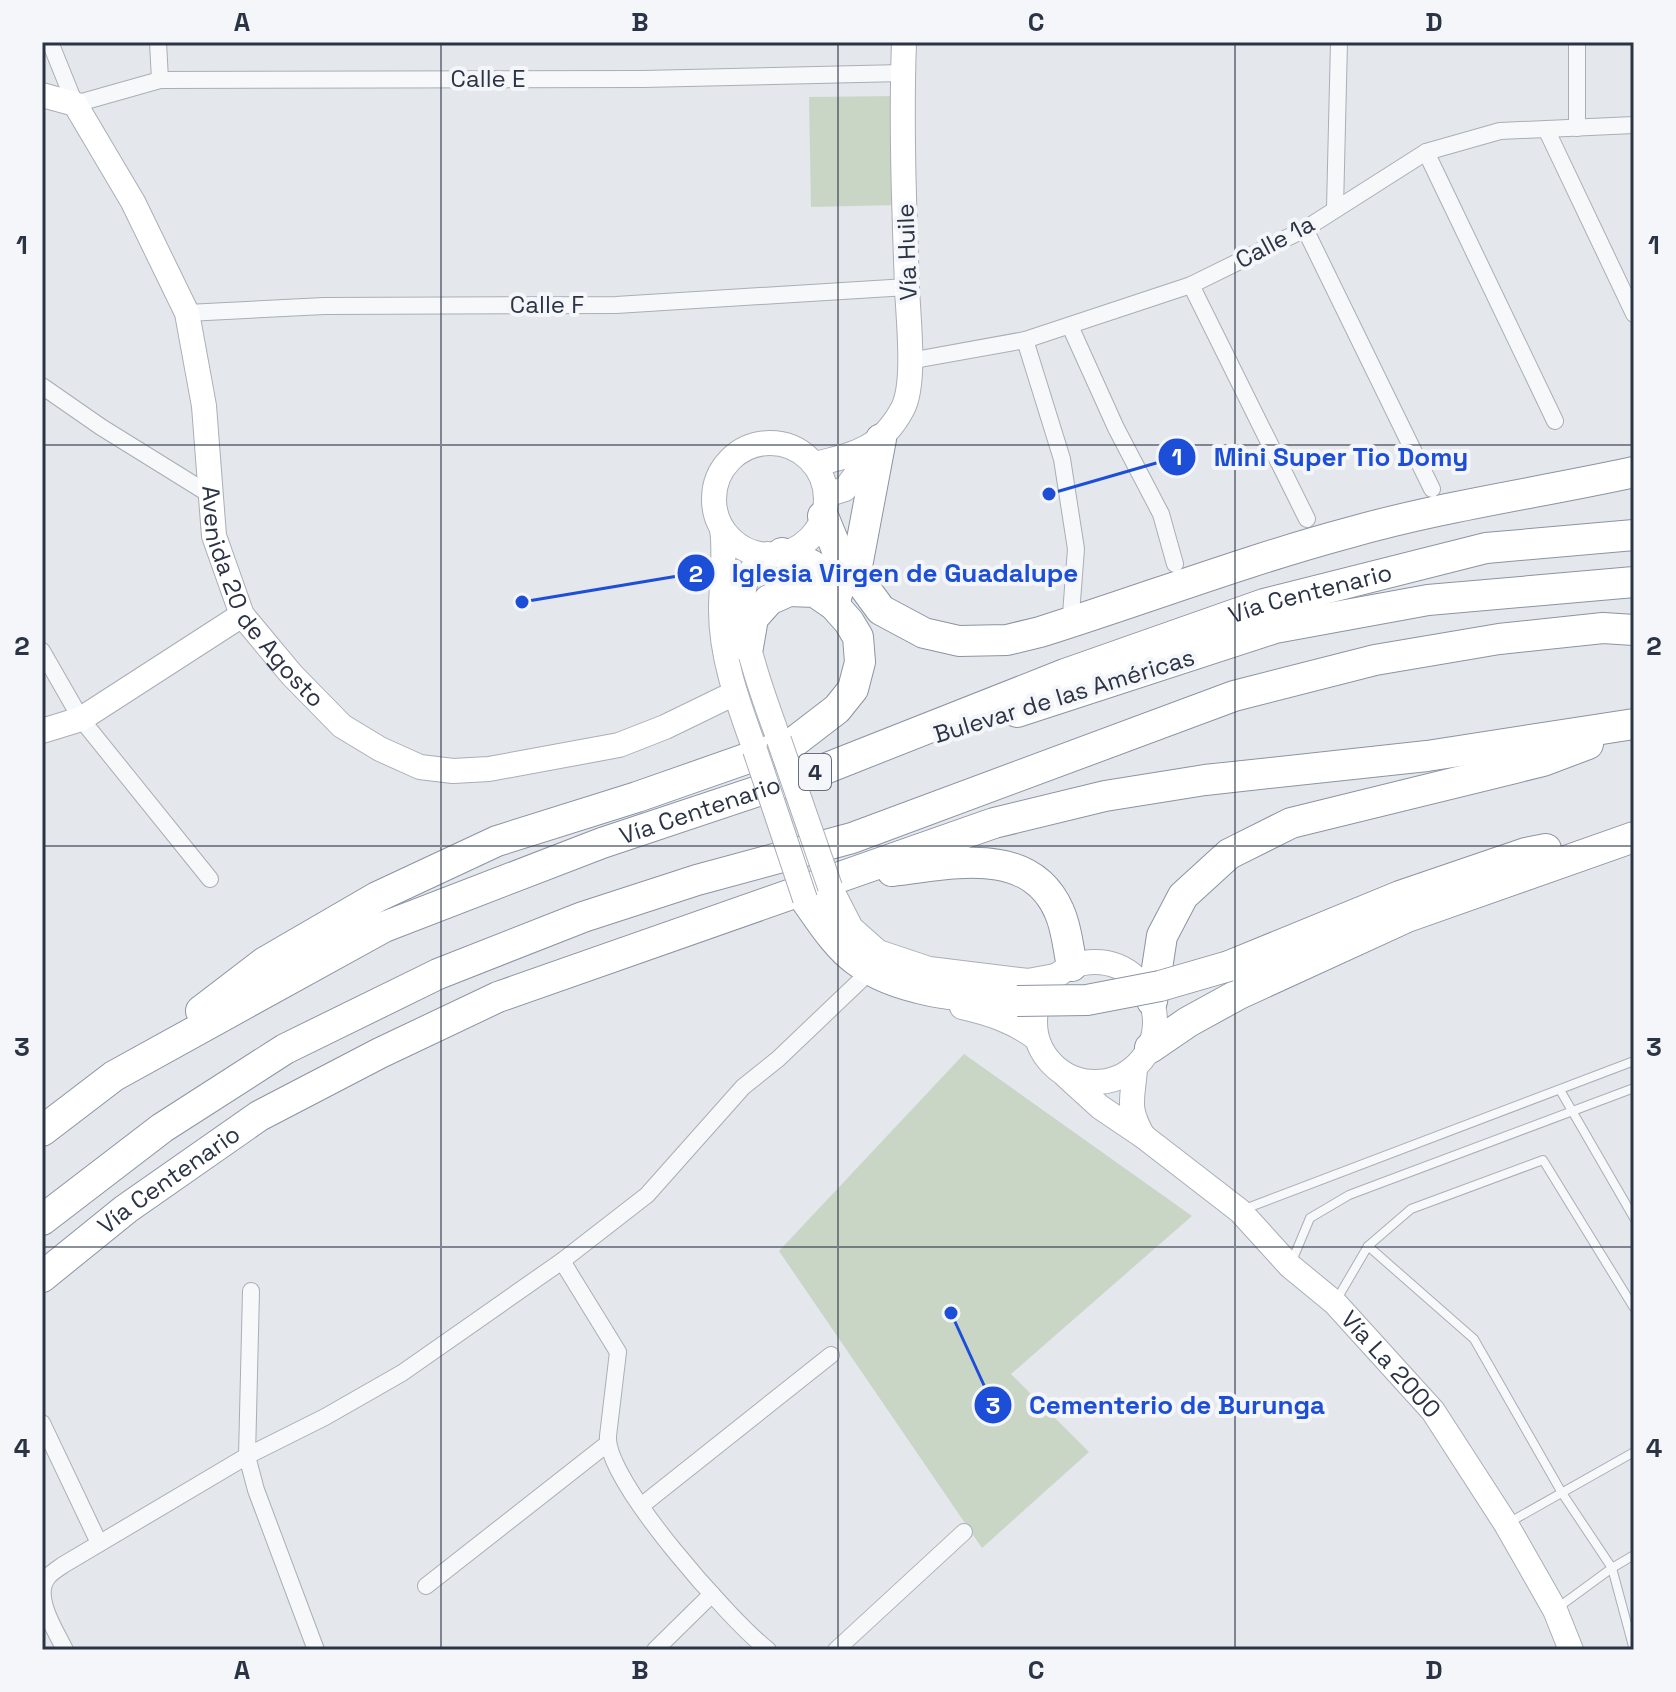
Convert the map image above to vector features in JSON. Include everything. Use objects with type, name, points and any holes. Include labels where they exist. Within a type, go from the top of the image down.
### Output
[{"type":"highway","points":[[853,574],[876,475],[875,444]]},
{"type":"highway","points":[[825,506],[837,550],[881,610],[924,633],[959,641],[1007,640],[1347,533],[1469,502],[1634,472]]},
{"type":"highway","points":[[1564,487],[1634,489]]},
{"type":"highway","name":"Vía Centenario","points":[[42,1131],[114,1076],[384,927],[602,843],[827,768],[1065,674],[1264,604],[1486,548],[1634,535]]},
{"type":"highway","points":[[775,554],[810,562],[830,578],[838,591],[834,605]]},
{"type":"highway","name":"Bulevar de las Américas","points":[[827,768],[1069,696],[1275,628],[1428,600],[1634,582]]},
{"type":"highway","points":[[114,1076],[265,962],[377,897],[497,841],[637,797],[794,742],[831,715],[853,689],[860,662],[858,637],[834,605],[815,592],[789,591],[769,600],[753,618],[748,647]]},
{"type":"highway","points":[[42,1220],[162,1128],[285,1049],[438,974],[583,917],[697,880],[852,838],[1234,696],[1375,660],[1499,639],[1603,628],[1634,630]]},
{"type":"highway","points":[[1152,1001],[1162,936],[1183,896],[1229,854],[1291,823],[1543,761],[1634,726]]},
{"type":"highway","name":"Vía Centenario","points":[[42,1277],[126,1209],[259,1116],[380,1053],[498,997],[826,887],[994,823],[1105,796],[1205,780],[1427,756],[1634,726]]},
{"type":"highway","points":[[1064,971],[1060,912],[1040,885],[1021,871],[994,862],[970,861],[826,887],[830,933],[856,961],[897,983],[972,997],[1017,1001],[1087,1000],[1160,986],[1229,966],[1400,896],[1526,853],[1634,835]]},
{"type":"highway","points":[[1143,1058],[1188,1022],[1239,994],[1407,917],[1634,835]]},
{"type":"street","points":[[50,42],[75,104]]},
{"type":"street","points":[[158,42],[160,80]]},
{"type":"street","name":"Vía Huile","points":[[825,506],[845,489],[904,407],[909,361],[904,42]]},
{"type":"street","points":[[1335,208],[1339,42]]},
{"type":"street","points":[[1577,42],[1577,128]]},
{"type":"street","name":"Calle E","points":[[75,104],[160,80],[643,79],[903,73]]},
{"type":"street","points":[[42,95],[75,104]]},
{"type":"street","name":"Avenida 20 de Agosto","points":[[75,104],[133,202],[187,313],[204,406],[214,536],[242,615],[292,675],[342,726],[380,749],[420,767],[453,771],[489,769],[619,745],[735,693]]},
{"type":"street","name":"Calle 1a","points":[[909,361],[1025,340],[1191,285],[1305,229],[1426,152],[1500,131],[1634,125]]},
{"type":"street","points":[[1547,131],[1634,314]]},
{"type":"street","points":[[1426,152],[1555,421]]},
{"type":"street","points":[[1305,229],[1432,489]]},
{"type":"street","points":[[1191,285],[1307,519]]},
{"type":"street","name":"Calle F","points":[[187,313],[324,306],[616,305],[907,287]]},
{"type":"street","points":[[1070,326],[1116,428],[1161,514],[1175,564]]},
{"type":"street","points":[[1025,340],[1062,459],[1076,549],[1071,614]]},
{"type":"street","points":[[42,386],[209,494]]},
{"type":"street","points":[[1036,1038],[990,1013],[910,995],[865,976],[845,964],[820,934],[826,887],[748,647],[744,590],[749,573],[775,554],[800,546],[814,533],[825,506],[815,464],[800,452],[783,444],[764,443],[745,448],[730,459],[719,474],[714,492],[715,511],[722,529],[725,552],[721,611],[725,654],[755,750],[826,887],[851,928],[878,952],[929,969],[1028,981],[1091,962],[1110,963],[1128,971],[1142,984],[1152,1001],[1156,1025],[1131,1102],[1132,1118],[1143,1136]]},
{"type":"street","points":[[815,464],[875,444]]},
{"type":"street","points":[[722,529],[734,542],[750,551],[775,554]]},
{"type":"street","points":[[42,731],[81,719],[242,615]]},
{"type":"street","points":[[42,651],[81,719],[210,879]]},
{"type":"street","points":[[1064,971],[1041,994],[1034,1015],[1036,1038],[1047,1060],[1066,1076],[1089,1083],[1114,1080],[1143,1058]]},
{"type":"street","points":[[65,1650],[44,1602],[42,1591],[46,1578],[99,1543],[247,1456],[325,1417],[402,1373],[562,1261],[647,1195],[743,1087],[778,1059],[865,976]]},
{"type":"street","name":"Vía La 2000","points":[[1066,1076],[1100,1107],[1240,1211],[1290,1266],[1335,1303],[1433,1411],[1506,1524],[1555,1610],[1571,1650]]},
{"type":"street","points":[[562,1261],[618,1352],[607,1444],[641,1506],[677,1555],[749,1635],[768,1650]]},
{"type":"street","points":[[251,1291],[247,1456],[256,1490],[316,1650]]},
{"type":"street","points":[[641,1506],[831,1355]]},
{"type":"street","points":[[42,1423],[99,1543]]},
{"type":"street","points":[[426,1586],[607,1444]]},
{"type":"street","points":[[836,1650],[964,1532]]},
{"type":"street","points":[[655,1650],[712,1594]]},
{"type":"lane","points":[[1240,1211],[1634,1061]]},
{"type":"lane","points":[[1290,1266],[1310,1218],[1349,1195],[1634,1088]]},
{"type":"lane","points":[[1560,1090],[1634,1218]]},
{"type":"lane","points":[[1335,1303],[1368,1246],[1411,1209],[1543,1160],[1634,1308]]},
{"type":"lane","points":[[1368,1246],[1474,1339],[1562,1493],[1612,1568],[1634,1650]]},
{"type":"lane","points":[[1506,1524],[1634,1452]]},
{"type":"lane","points":[[1555,1610],[1634,1555]]},
{"type":"green space","points":[[898,96],[898,205],[811,207],[809,97]]},
{"type":"green space","points":[[964,1054],[1192,1216],[1011,1374],[1089,1452],[982,1548],[779,1251]]},
{"type":"place","name":"Mini Super Tio Domy","points":[[1049,494]]},
{"type":"place","name":"Iglesia Virgen de Guadalupe","points":[[522,602]]},
{"type":"place","name":"Cementerio de Burunga","points":[[951,1313]]}]
